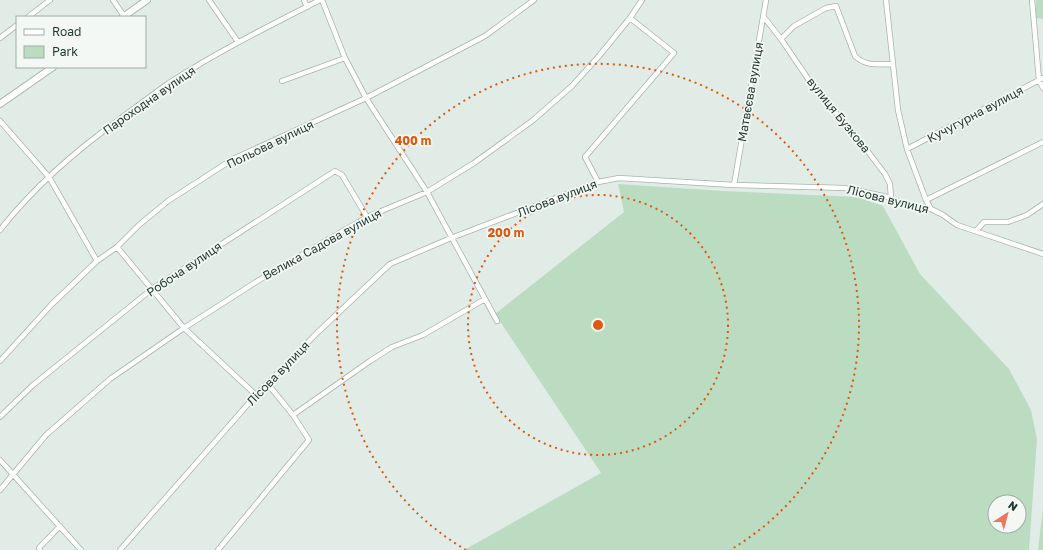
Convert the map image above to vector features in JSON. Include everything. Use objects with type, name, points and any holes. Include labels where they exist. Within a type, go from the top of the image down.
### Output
[{"type":"street","points":[[29,16],[50,0]]},
{"type":"street","points":[[113,0],[123,16]]},
{"type":"street","points":[[125,16],[147,0]]},
{"type":"street","points":[[209,0],[238,42]]},
{"type":"street","points":[[304,0],[307,7]]},
{"type":"street","points":[[321,0],[345,58],[366,98],[427,192],[497,321]]},
{"type":"street","name":"Пароходна вулиця","points":[[0,230],[16,210],[49,176],[93,139],[169,84],[238,42],[321,0]]},
{"type":"street","name":"Польова вулиця","points":[[0,361],[52,304],[97,261],[117,247],[139,225],[168,201],[233,159],[366,98],[485,36],[534,0]]},
{"type":"street","name":"Велика Садова вулиця","points":[[0,490],[46,435],[110,379],[184,328],[267,275],[367,217],[427,192],[474,163],[532,121],[572,86],[630,18],[642,0]]},
{"type":"street","name":"Матвєєва вулиця","points":[[734,185],[766,0]]},
{"type":"street","points":[[886,0],[898,110],[907,149],[926,200],[931,209]]},
{"type":"street","points":[[1032,0],[1043,88]]},
{"type":"street","points":[[781,39],[794,26],[826,8],[836,6],[855,56],[859,60],[872,65],[893,64]]},
{"type":"street","name":"вулиця Бузкова","points":[[764,16],[817,92],[853,132],[885,174],[890,184],[892,198]]},
{"type":"street","points":[[598,182],[585,156],[674,53],[630,18]]},
{"type":"street","points":[[0,38],[16,26]]},
{"type":"street","points":[[282,81],[345,58]]},
{"type":"street","points":[[0,104],[52,68]]},
{"type":"street","name":"Кучугурна вулиця","points":[[907,149],[1041,79]]},
{"type":"street","points":[[0,121],[49,176],[97,261]]},
{"type":"street","points":[[926,200],[1043,142]]},
{"type":"street","name":"Робоча вулиця","points":[[0,417],[33,385],[152,289],[335,171],[342,175],[367,217]]},
{"type":"street","name":"Лісова вулиця","points":[[120,550],[256,394],[348,303],[390,264],[451,238],[598,182],[619,178],[734,185],[845,188],[892,198],[906,206],[931,209],[957,225],[1043,254]]},
{"type":"street","points":[[976,231],[984,222],[1008,222],[1027,214],[1043,204]]},
{"type":"street","points":[[117,247],[184,328],[256,394]]},
{"type":"street","points":[[293,415],[392,347],[424,335],[485,299]]},
{"type":"street","points":[[218,550],[309,440],[293,415],[267,383]]},
{"type":"street","points":[[0,460],[82,550]]},
{"type":"street","points":[[40,550],[39,548],[60,526]]},
{"type":"green space","points":[[1036,0],[1043,0],[1043,19],[1036,18]]},
{"type":"green space","points":[[618,184],[723,191],[857,197],[883,206],[920,274],[1009,369],[1031,410],[1037,439],[1029,550],[464,550],[601,473],[495,314],[624,212]]},
{"type":"green space","points":[[1043,507],[1043,550],[1038,550]]}]
